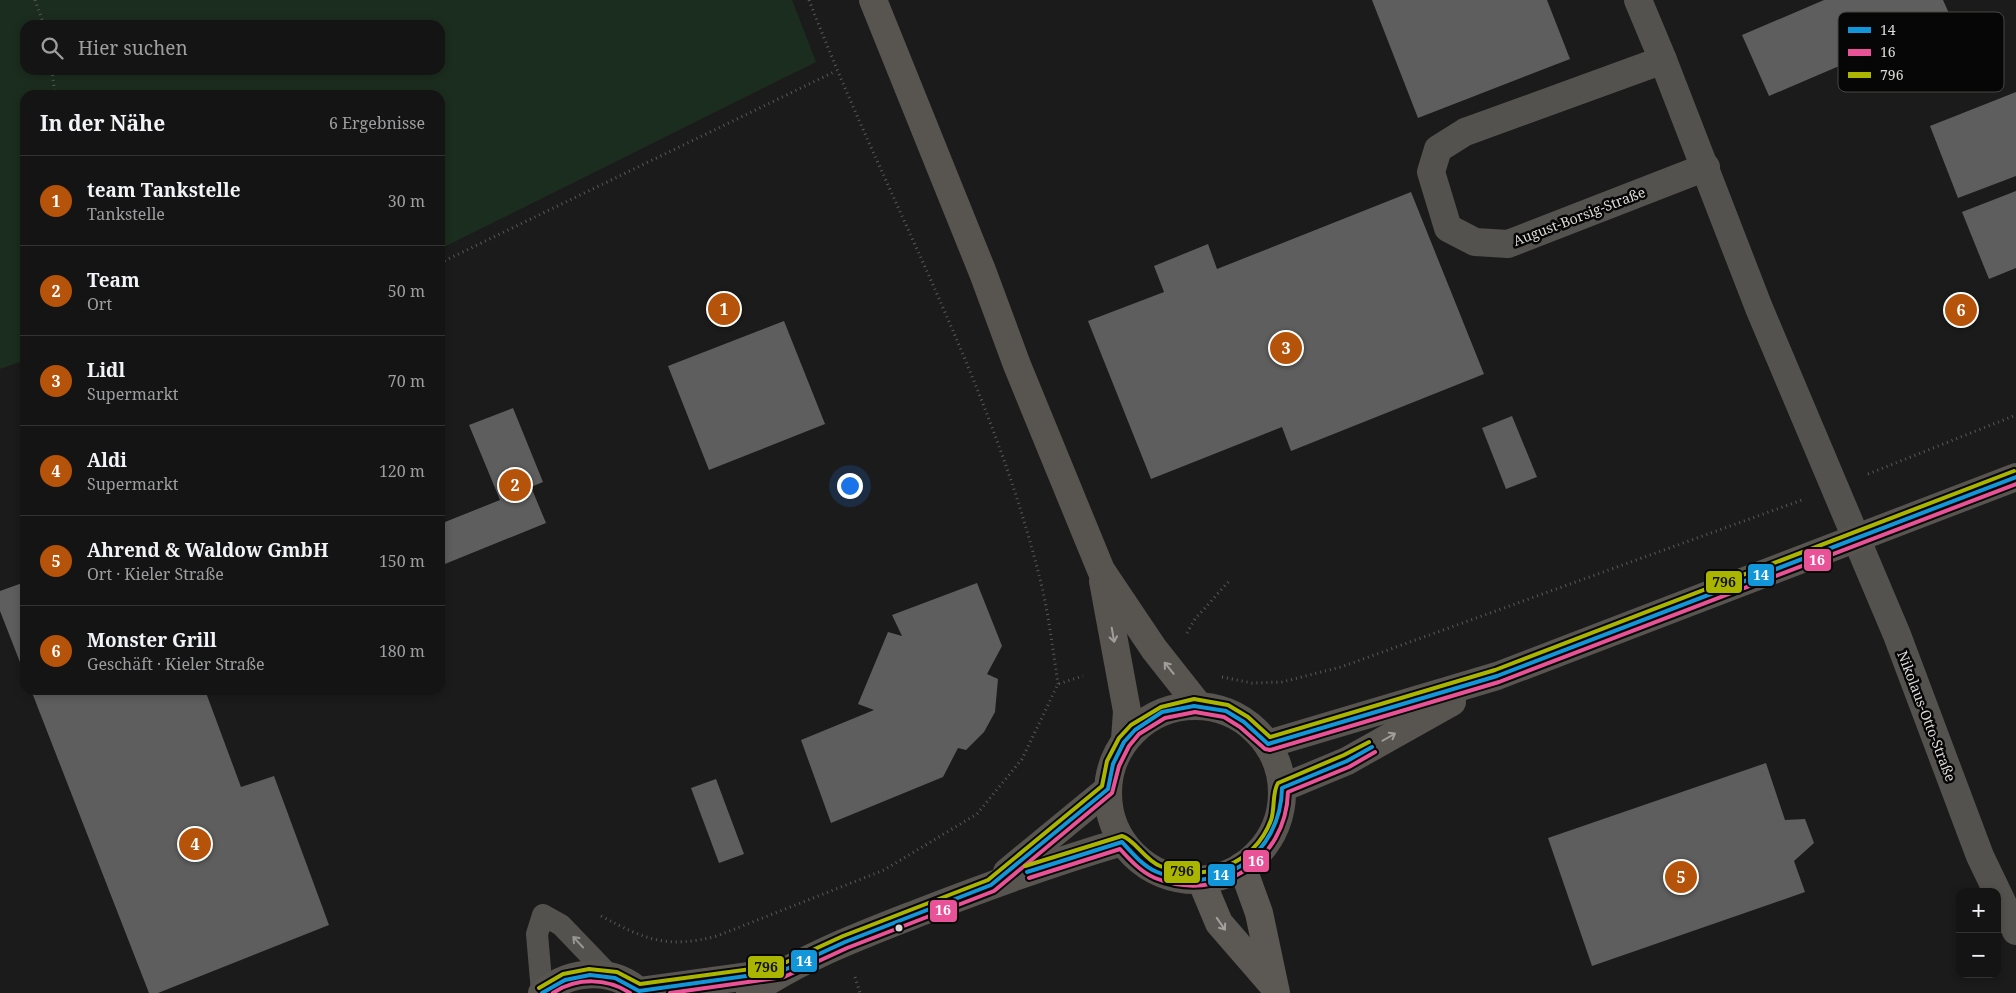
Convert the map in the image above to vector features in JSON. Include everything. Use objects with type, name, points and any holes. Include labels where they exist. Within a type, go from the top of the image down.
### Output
[{"type":"highway","points":[[1242,866],[1259,913],[1274,989]]},
{"type":"highway","points":[[1201,880],[1219,922],[1274,989]]},
{"type":"street","points":[[873,0],[983,274],[1017,365],[1101,570],[1154,649],[1200,706]]},
{"type":"street","points":[[1638,0],[1706,167],[1759,308],[1858,540]]},
{"type":"street","name":"August-Borsig-Straße","points":[[1663,60],[1465,132],[1438,149],[1431,172],[1448,228],[1475,242],[1508,244],[1706,167]]},
{"type":"street","points":[[1268,744],[1497,676],[1858,540],[2016,477]]},
{"type":"street","name":"Nikolaus-Otto-Straße","points":[[1858,540],[1896,634],[1980,856],[2016,931]]},
{"type":"street","points":[[1101,570],[1127,711],[1125,740]]},
{"type":"street","points":[[1282,788],[1347,761],[1497,676]]},
{"type":"street","points":[[1200,706],[1226,711],[1249,724],[1268,744],[1278,765],[1282,788],[1277,824],[1257,855],[1242,866],[1222,876],[1201,880],[1178,879],[1156,872],[1138,859],[1122,842],[1108,808],[1110,772],[1116,755],[1125,740],[1146,721],[1171,709],[1200,706]]},
{"type":"street","points":[[991,885],[1108,789]]},
{"type":"street","points":[[750,993],[782,971],[845,942],[1063,859],[1122,842]]},
{"type":"street","points":[[542,993],[562,979],[585,973],[609,975],[630,984],[640,992],[782,971]]},
{"type":"lane","points":[[542,993],[537,934],[543,915],[561,925],[609,975]]},
{"type":"path","points":[[35,0],[42,20]]},
{"type":"path","points":[[809,0],[836,71],[975,383],[1009,479],[1041,584],[1058,684]]},
{"type":"path","points":[[445,261],[836,71]]},
{"type":"path","points":[[53,75],[54,90]]},
{"type":"path","points":[[1185,636],[1195,619],[1230,580]]},
{"type":"green space","points":[[0,0],[792,0],[816,62],[445,247],[445,90],[20,90],[20,362],[0,369]]},
{"type":"building","points":[[1372,0],[1547,0],[1570,59],[1418,118]]},
{"type":"building","points":[[1824,0],[1943,0],[1948,12],[1838,12],[1838,66],[1769,96],[1742,35]]},
{"type":"building","points":[[2016,92],[2016,176],[1958,198],[1930,126]]},
{"type":"building","points":[[2016,191],[2016,268],[1989,279],[1962,212]]},
{"type":"building","points":[[1411,192],[1484,374],[1291,451],[1282,427],[1151,479],[1088,321],[1164,292],[1154,266],[1208,244],[1217,269]]},
{"type":"building","points":[[784,321],[825,424],[709,470],[668,366]]},
{"type":"building","points":[[513,408],[543,482],[531,487],[546,523],[445,564],[445,522],[500,500],[469,425]]},
{"type":"building","points":[[1512,416],[1537,477],[1506,489],[1482,428]]},
{"type":"building","points":[[977,583],[1002,646],[987,674],[998,679],[995,712],[984,732],[966,750],[958,748],[943,777],[831,823],[801,740],[874,710],[858,704],[888,632],[902,636],[892,615]]},
{"type":"building","points":[[20,584],[20,662],[0,611],[0,591]]},
{"type":"building","points":[[33,695],[207,695],[241,787],[274,776],[329,925],[158,993],[149,993]]},
{"type":"building","points":[[1766,763],[1785,820],[1805,819],[1814,843],[1794,861],[1805,892],[1592,966],[1548,838]]},
{"type":"building","points":[[716,779],[744,854],[719,863],[691,788]]},
{"type":"transit line","name":"796","points":[[539,988],[563,974],[589,969],[617,972],[640,984],[780,965],[843,936],[988,880],[1102,786],[1107,761],[1119,738],[1131,725],[1161,707],[1194,699],[1228,705],[1248,717],[1270,737],[1495,670],[2014,471]]},
{"type":"transit line","name":"14","points":[[542,993],[565,980],[590,975],[615,978],[639,991],[782,971],[845,942],[991,885],[1108,789],[1113,764],[1124,742],[1135,730],[1162,712],[1194,706],[1226,711],[1244,722],[1268,744],[1497,676],[2016,477]]},
{"type":"transit line","name":"16","points":[[670,993],[784,977],[847,948],[994,891],[1112,793],[1119,766],[1129,746],[1139,734],[1165,718],[1195,712],[1224,717],[1240,727],[1265,749],[1270,750],[1499,682],[2016,484]]},
{"type":"transit line","name":"796","points":[[1025,866],[1122,836],[1131,841],[1155,863],[1176,871],[1193,873],[1225,867],[1253,849],[1263,836],[1271,820],[1278,783],[1344,755],[1369,742]]},
{"type":"transit line","name":"14","points":[[1027,872],[1122,842],[1142,863],[1157,872],[1180,879],[1203,880],[1224,875],[1242,865],[1258,851],[1271,833],[1279,812],[1282,788],[1347,761],[1372,747]]},
{"type":"transit line","name":"16","points":[[1029,878],[1120,849],[1140,869],[1155,878],[1179,885],[1202,885],[1225,880],[1245,871],[1262,856],[1275,838],[1284,817],[1288,792],[1349,767],[1375,752]]},
{"type":"transit line","name":"16","points":[[553,993],[572,984],[592,981],[612,984],[630,993]]},
{"type":"place","name":"team Tankstelle","points":[[724,309]]},
{"type":"place","name":"Monster Grill","points":[[1961,310]]},
{"type":"place","name":"Lidl","points":[[1286,348]]},
{"type":"place","name":"Team","points":[[515,485]]},
{"type":"place","name":"Aldi","points":[[195,844]]},
{"type":"place","name":"Ahrend & Waldow GmbH","points":[[1681,877]]}]
